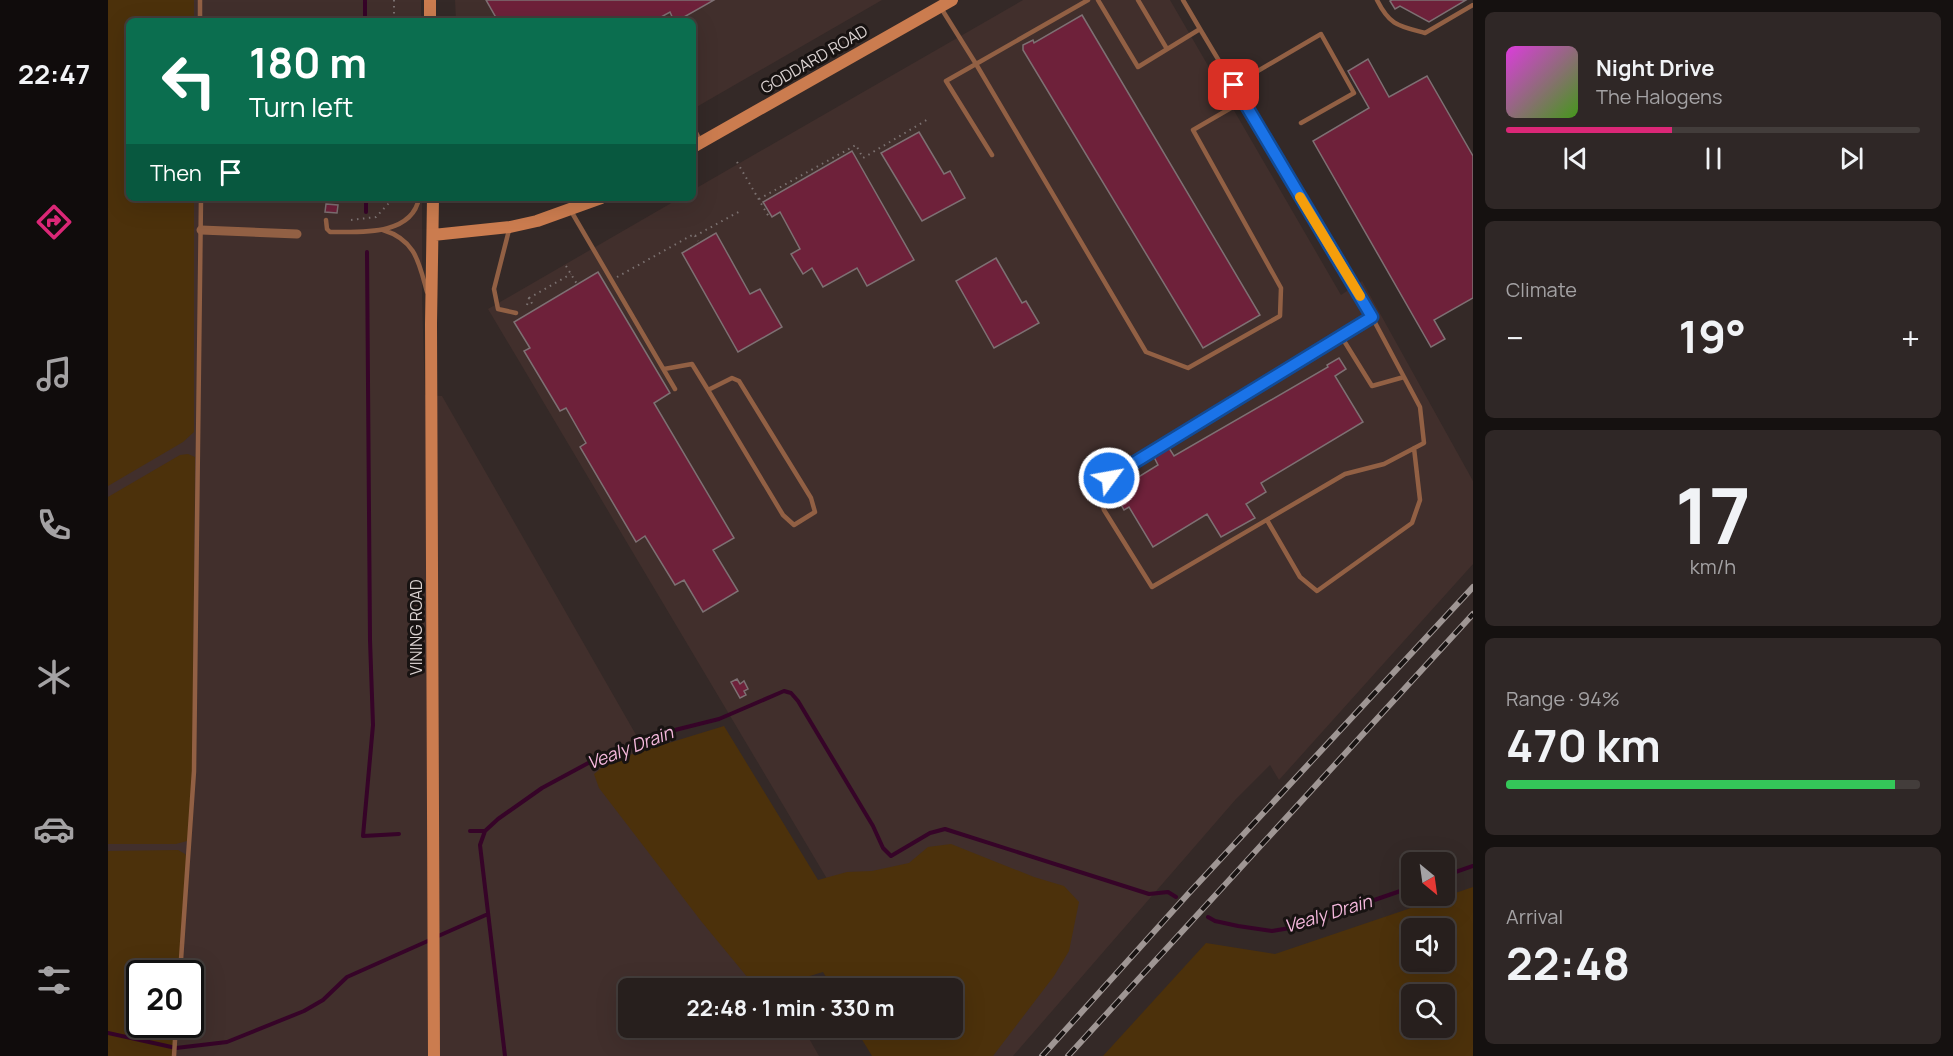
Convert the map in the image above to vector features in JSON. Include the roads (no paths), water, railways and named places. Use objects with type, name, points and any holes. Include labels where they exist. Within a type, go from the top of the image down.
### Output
[{"type":"main road","points":[[430,0],[430,18]]},
{"type":"main road","name":"GODDARD ROAD","points":[[697,145],[952,0]]},
{"type":"main road","name":"VINING ROAD","points":[[433,201],[431,307],[434,1056]]},
{"type":"main road","points":[[433,235],[510,227],[570,211],[594,201]]},
{"type":"street","points":[[201,230],[297,234]]},
{"type":"lane","points":[[200,0],[200,18]]},
{"type":"lane","points":[[992,155],[946,81],[1088,0]]},
{"type":"lane","points":[[1098,0],[1138,66],[1200,29]]},
{"type":"lane","points":[[1138,0],[1167,49]]},
{"type":"lane","points":[[1183,0],[1372,317],[1420,407],[1424,443],[1384,464],[1345,474],[1152,587],[1104,510],[1099,494],[1109,478],[1372,317]]},
{"type":"lane","points":[[1377,0],[1381,9],[1396,25],[1425,33],[1473,5]]},
{"type":"lane","points":[[940,6],[1146,352],[1188,368],[1280,316],[1281,288],[1193,130],[1243,101]]},
{"type":"lane","points":[[1234,85],[1321,34],[1354,93],[1301,123]]},
{"type":"lane","points":[[181,960],[194,771],[201,201]]},
{"type":"lane","points":[[327,220],[327,230],[330,232],[381,230],[404,221],[415,209],[418,201]]},
{"type":"lane","points":[[570,211],[675,390]]},
{"type":"lane","points":[[510,227],[494,289],[498,309],[516,313]]},
{"type":"lane","points":[[381,230],[398,237],[415,253],[431,307]]},
{"type":"lane","points":[[1341,336],[1372,386],[1404,377]]},
{"type":"lane","points":[[664,369],[692,364],[783,515],[794,525],[815,512],[811,498],[739,381],[732,378],[708,390]]},
{"type":"lane","points":[[1267,520],[1300,577],[1317,591],[1412,523],[1420,500],[1414,448]]},
{"type":"lane","points":[[174,1056],[175,1038]]},
{"type":"waterway","points":[[365,0],[365,18]]},
{"type":"waterway","points":[[366,201],[366,212]]},
{"type":"waterway","points":[[367,252],[370,640],[373,725],[363,836],[399,834]]},
{"type":"waterway","name":"Vealy Drain","points":[[505,1056],[480,845],[485,831],[542,788],[592,761],[675,730],[719,719],[784,691],[791,693],[798,701],[873,826],[883,848],[891,856],[930,833],[945,829],[1149,894],[1168,892],[1176,897]]},
{"type":"waterway","points":[[470,831],[485,831]]},
{"type":"waterway","name":"Vealy Drain","points":[[1455,872],[1473,866]]},
{"type":"waterway","name":"Vealy Drain","points":[[1208,917],[1215,921],[1272,931],[1296,927],[1401,891]]},
{"type":"waterway","name":"Vealy Drain","points":[[436,937],[488,914]]},
{"type":"waterway","name":"Vealy Drain","points":[[108,1033],[176,1048],[227,1042],[304,1011],[323,1000],[347,977],[430,940]]},
{"type":"railway","points":[[1042,1056],[1189,893],[1473,587]]},
{"type":"railway","points":[[1068,1056],[1473,614]]}]
